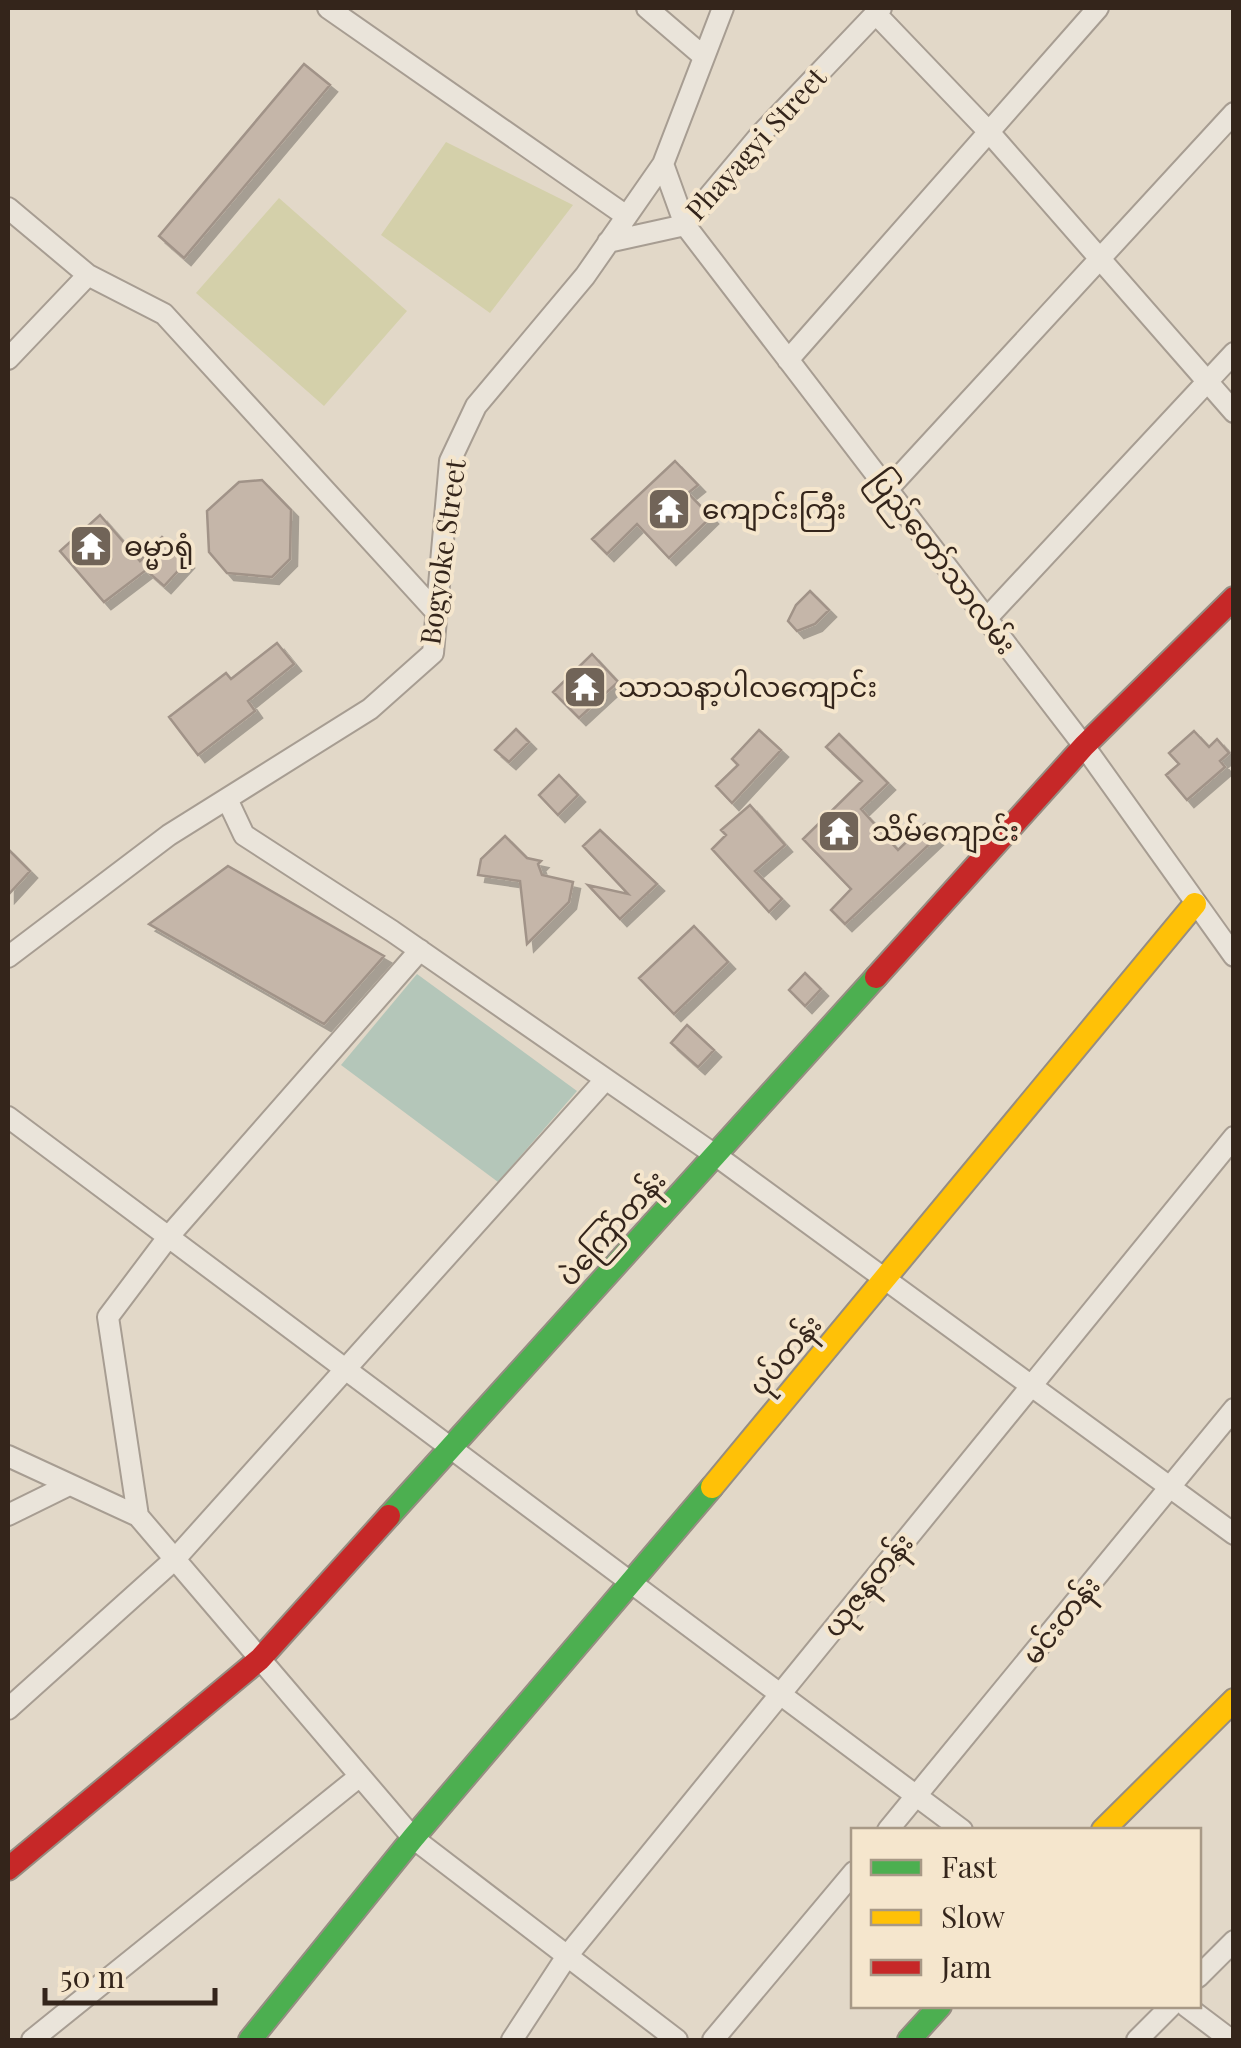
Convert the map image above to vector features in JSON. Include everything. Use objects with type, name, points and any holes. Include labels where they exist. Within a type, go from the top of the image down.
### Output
[{"type":"street","points":[[328,8],[625,215]]},
{"type":"street","points":[[647,8],[703,56]]},
{"type":"street","name":"Bogyoke Street","points":[[8,957],[169,834],[370,710],[433,653],[450,462],[476,406],[586,276],[663,164],[723,8]]},
{"type":"street","points":[[788,360],[1098,8]]},
{"type":"street","points":[[878,10],[1100,259],[1203,382],[1234,412]]},
{"type":"street","name":"Phayagyi Street","points":[[608,242],[685,225],[761,134],[878,10]]},
{"type":"street","points":[[887,490],[1234,113]]},
{"type":"street","name":"ပြည်တော်သာလမ်း","points":[[663,164],[685,225],[1084,746],[1234,956]]},
{"type":"street","points":[[8,208],[88,275],[164,314],[437,613]]},
{"type":"street","points":[[8,359],[88,275]]},
{"type":"street","points":[[986,619],[1234,353]]},
{"type":"street","name":"ပဲကြော်တန်း","points":[[8,1869],[260,1658],[718,1157],[1084,746],[1234,598]]},
{"type":"street","points":[[227,799],[244,834],[420,950],[718,1157],[1234,1534]]},
{"type":"street","name":"ပုပ်တန်း","points":[[250,2040],[413,1838],[887,1281],[1195,904]]},
{"type":"street","points":[[138,1516],[108,1317],[169,1236],[420,950]]},
{"type":"street","points":[[8,1709],[175,1560],[606,1080]]},
{"type":"street","points":[[8,1118],[454,1446],[959,1828]]},
{"type":"street","name":"ယုဇနတန်း","points":[[512,2040],[567,1956],[1234,1137]]},
{"type":"street","name":"မင်းတန်း","points":[[890,1828],[1234,1408]]},
{"type":"street","points":[[8,1456],[138,1516],[413,1838],[676,2040]]},
{"type":"street","points":[[8,1515],[69,1484]]},
{"type":"street","points":[[1105,1828],[1234,1700]]},
{"type":"street","points":[[32,2040],[360,1776]]},
{"type":"street","points":[[713,2040],[851,1876]]},
{"type":"street","points":[[1201,1974],[1234,1941]]},
{"type":"street","points":[[909,2040],[938,2008]]},
{"type":"street","points":[[1137,2040],[1169,2008]]},
{"type":"street","points":[[1189,2008],[1230,2040]]},
{"type":"shaded area","points":[[446,142],[573,205],[490,313],[381,235]]},
{"type":"shaded area","points":[[279,198],[407,311],[324,406],[196,293]]},
{"type":"shaded area","points":[[417,974],[577,1091],[498,1182],[341,1065]]},
{"type":"building","points":[[304,64],[330,85],[184,258],[159,236]]},
{"type":"building","name":"ကျောင်းကြီး","points":[[675,461],[698,485],[688,493],[711,517],[669,558],[637,524],[607,554],[592,539]]},
{"type":"building","points":[[262,480],[291,510],[290,559],[272,577],[227,573],[209,552],[207,511],[239,482]]},
{"type":"building","points":[[100,515],[140,561],[162,537],[187,561],[164,586],[146,570],[104,602],[60,551]]},
{"type":"building","points":[[810,591],[829,610],[815,624],[797,631],[788,621],[796,605]]},
{"type":"building","points":[[277,643],[294,664],[248,701],[255,711],[198,755],[169,717],[226,673],[231,679]]},
{"type":"building","name":"သာသနာ့ပါလကျောင်း","points":[[592,654],[618,682],[579,718],[553,692]]},
{"type":"building","points":[[516,729],[529,742],[509,762],[495,750]]},
{"type":"building","points":[[759,730],[781,750],[732,803],[716,786],[738,765],[732,759]]},
{"type":"building","points":[[1194,731],[1209,747],[1217,739],[1229,753],[1220,761],[1225,767],[1187,800],[1166,775],[1179,764],[1169,753]]},
{"type":"building","points":[[839,734],[888,783],[861,809],[898,850],[925,824],[937,837],[845,924],[831,910],[851,889],[803,839],[862,781],[826,747]]},
{"type":"building","points":[[559,775],[578,795],[558,815],[539,795]]},
{"type":"building","points":[[750,805],[785,845],[755,871],[782,899],[769,912],[712,849],[726,835],[721,830]]},
{"type":"building","points":[[600,830],[657,884],[620,919],[588,885],[628,894],[583,846]]},
{"type":"building","points":[[505,836],[527,858],[541,861],[538,864],[542,875],[573,882],[569,902],[527,944],[520,881],[478,875],[481,859]]},
{"type":"building","points":[[8,849],[30,871],[8,895]]},
{"type":"building","points":[[228,866],[384,956],[324,1024],[149,924]]},
{"type":"building","points":[[694,926],[728,962],[674,1014],[639,978]]},
{"type":"building","points":[[805,973],[821,989],[805,1006],[789,990]]},
{"type":"building","points":[[687,1025],[714,1050],[698,1067],[671,1043]]},
{"type":"traffic: fast","points":[[389,1516],[876,977]]},
{"type":"traffic: fast","points":[[250,2040],[413,1838],[712,1487]]},
{"type":"traffic: fast","points":[[909,2040],[938,2008]]},
{"type":"traffic: slow","points":[[712,1487],[1195,904]]},
{"type":"traffic: slow","points":[[1105,1828],[1234,1700]]},
{"type":"traffic: jam","points":[[876,977],[1084,746],[1234,598]]},
{"type":"traffic: jam","points":[[8,1869],[260,1659],[389,1516]]},
{"type":"place","name":"ကျောင်းကြီး","points":[[669,509]]},
{"type":"place","name":"ဓမ္မာရုံ","points":[[91,546]]},
{"type":"place","name":"သာသနာ့ပါလကျောင်း","points":[[585,687]]},
{"type":"place","name":"သိမ်ကျောင်း","points":[[839,831]]}]
